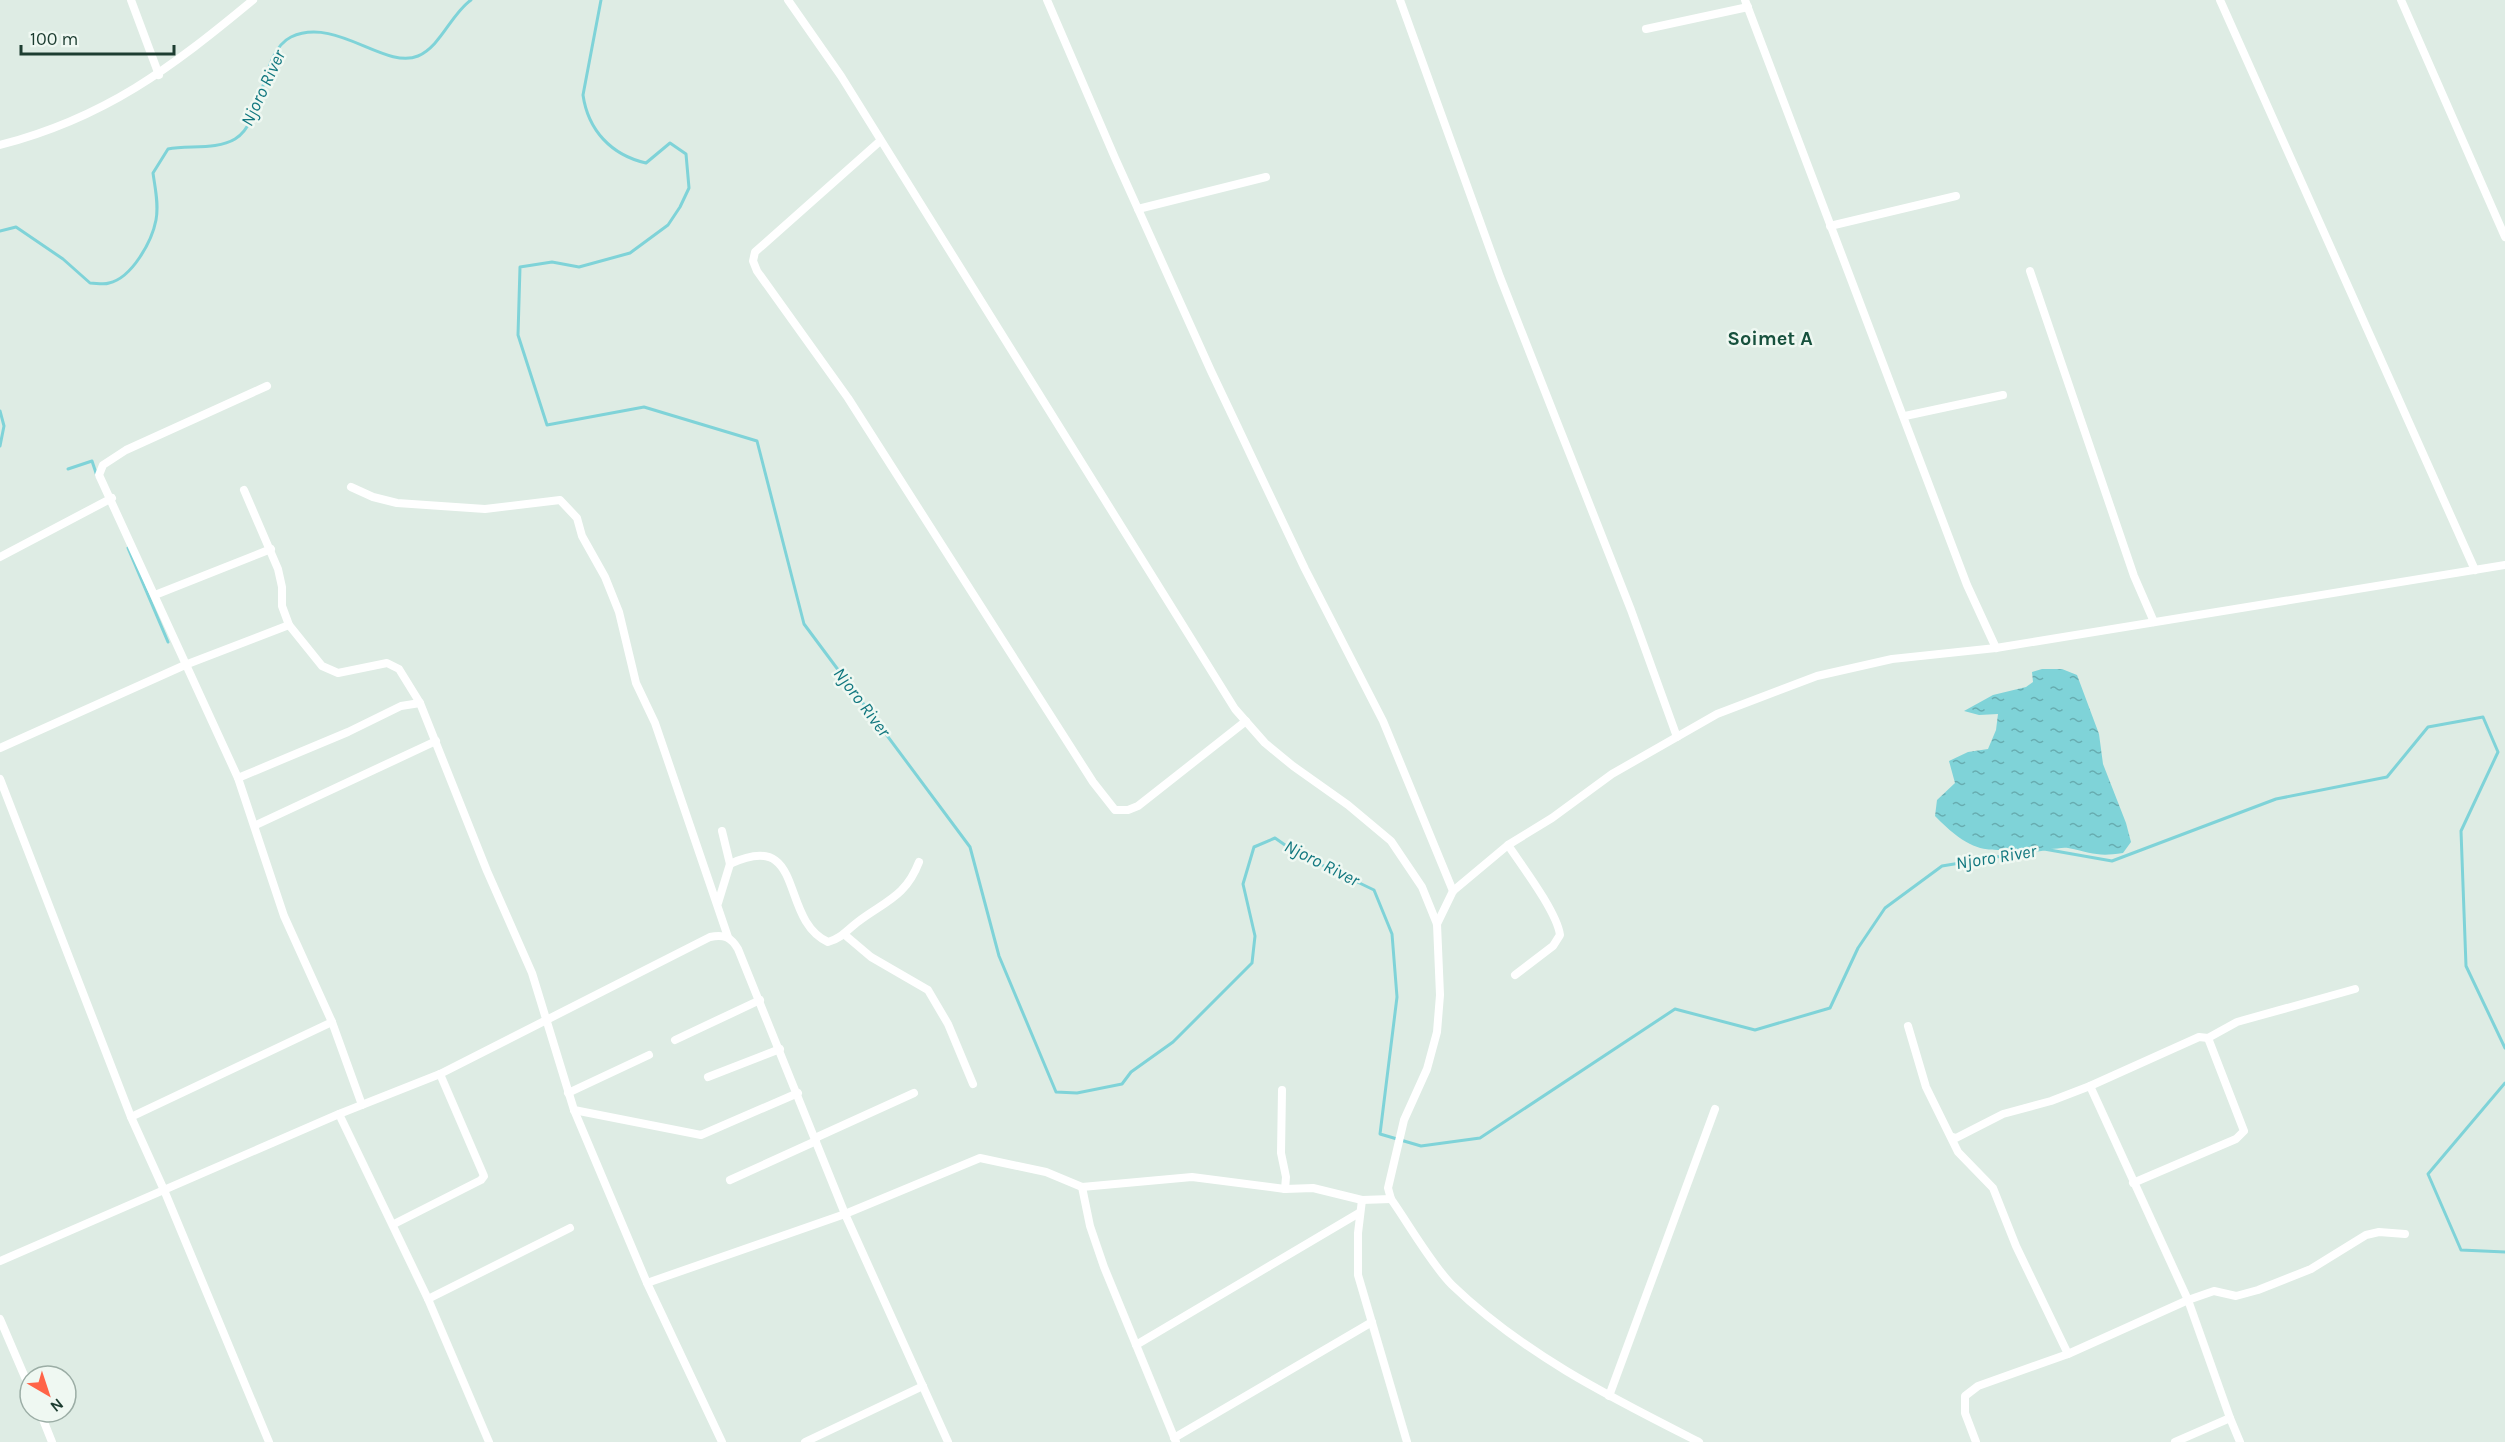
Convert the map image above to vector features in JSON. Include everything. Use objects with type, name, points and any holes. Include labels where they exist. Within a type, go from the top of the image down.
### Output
[{"type":"street","points":[[131,0],[159,75]]},
{"type":"street","points":[[0,145],[27,138],[95,113],[159,75],[253,0]]},
{"type":"street","points":[[788,0],[840,76],[879,142],[1229,699],[1265,743],[1348,805],[1391,841],[1422,887],[1437,924],[1440,995],[1437,1032],[1427,1069],[1404,1120],[1388,1188],[1390,1199],[1451,1284],[1541,1358],[1699,1442]]},
{"type":"street","points":[[1047,0],[1138,209],[1305,569],[1383,721],[1453,891]]},
{"type":"street","points":[[1400,0],[1500,277],[1631,610],[1677,737]]},
{"type":"street","points":[[2220,0],[2475,570]]},
{"type":"street","points":[[2401,0],[2505,237]]},
{"type":"street","points":[[1647,29],[1747,3],[1967,585],[1996,648]]},
{"type":"street","points":[[879,142],[755,252],[753,261],[757,271],[848,398],[1115,810],[1128,810],[1138,806],[1246,721]]},
{"type":"street","points":[[1138,209],[1266,177]]},
{"type":"street","points":[[1830,226],[1956,196]]},
{"type":"street","points":[[2030,271],[2134,576],[2154,622]]},
{"type":"street","points":[[267,386],[111,458],[102,465],[99,475],[112,498],[185,665],[238,778],[256,825],[284,916],[332,1022],[362,1105]]},
{"type":"street","points":[[1905,416],[2003,395]]},
{"type":"street","points":[[351,487],[373,497],[397,502],[485,509],[560,500],[577,518],[582,536],[605,577],[619,612],[636,683],[655,723],[728,937],[738,949],[845,1214],[948,1442]]},
{"type":"street","points":[[244,490],[271,549],[282,587],[282,606],[289,625],[328,670],[338,674],[387,663],[399,669],[420,703],[531,974],[574,1110],[647,1283],[722,1442]]},
{"type":"street","points":[[0,556],[112,498]]},
{"type":"street","points":[[155,595],[271,549]]},
{"type":"street","points":[[1437,924],[1453,891],[1508,845],[1552,818],[1612,774],[1718,714],[1817,676],[1892,659],[1996,648],[2505,565]]},
{"type":"street","points":[[0,748],[185,665],[289,625]]},
{"type":"street","points":[[238,778],[348,732],[401,706],[420,703]]},
{"type":"street","points":[[256,825],[436,741]]},
{"type":"street","points":[[0,779],[131,1117],[269,1442]]},
{"type":"street","points":[[718,903],[730,864],[722,831]]},
{"type":"street","points":[[1508,845],[1559,928],[1560,935],[1553,945],[1515,975]]},
{"type":"street","points":[[730,864],[754,854],[775,858],[783,867],[809,928],[828,942],[845,935],[905,888],[919,862]]},
{"type":"street","points":[[0,1261],[339,1114],[440,1074],[710,937],[721,935],[728,937]]},
{"type":"street","points":[[845,935],[855,940],[871,957],[928,990],[948,1024],[974,1084]]},
{"type":"street","points":[[1952,1137],[1956,1138],[2003,1114],[2051,1101],[2090,1086],[2199,1037],[2208,1038],[2237,1022],[2355,989]]},
{"type":"street","points":[[675,1040],[760,1000]]},
{"type":"street","points":[[131,1117],[332,1022]]},
{"type":"street","points":[[1908,1026],[1926,1087],[1958,1152],[1993,1188],[2016,1246],[2068,1354]]},
{"type":"street","points":[[2133,1183],[2236,1139],[2244,1131],[2208,1038]]},
{"type":"street","points":[[708,1077],[780,1049]]},
{"type":"street","points":[[568,1093],[648,1055]]},
{"type":"street","points":[[394,1224],[481,1180],[484,1176],[440,1074]]},
{"type":"street","points":[[2090,1086],[2188,1300],[2240,1442]]},
{"type":"street","points":[[1282,1090],[1281,1153],[1286,1176],[1285,1189]]},
{"type":"street","points":[[574,1110],[701,1136],[798,1093]]},
{"type":"street","points":[[730,1180],[914,1093]]},
{"type":"street","points":[[1609,1396],[1715,1109]]},
{"type":"street","points":[[339,1114],[394,1224],[489,1442]]},
{"type":"street","points":[[647,1283],[845,1214],[980,1158],[1046,1172],[1082,1187],[1192,1177],[1285,1189],[1313,1188],[1362,1200],[1390,1199]]},
{"type":"street","points":[[1082,1187],[1090,1226],[1175,1440],[1372,1322]]},
{"type":"street","points":[[1362,1200],[1359,1213],[1358,1275],[1407,1442]]},
{"type":"street","points":[[1136,1345],[1359,1213]]},
{"type":"street","points":[[428,1299],[570,1228]]},
{"type":"street","points":[[1976,1442],[1964,1406],[1969,1391],[2068,1354],[2188,1300],[2214,1291],[2236,1296],[2258,1290],[2311,1269],[2366,1235],[2379,1232],[2405,1234]]},
{"type":"street","points":[[0,1319],[19,1364]]},
{"type":"street","points":[[805,1442],[923,1386]]},
{"type":"street","points":[[2175,1442],[2230,1418]]},
{"type":"street","points":[[45,1424],[52,1442]]},
{"type":"water","points":[[2042,669],[2062,669],[2077,675],[2099,734],[2103,764],[2131,842],[2123,853],[2101,854],[2066,848],[2000,850],[1976,847],[1964,841],[1935,816],[1937,800],[1955,783],[1949,761],[1968,752],[1988,749],[1996,730],[1998,714],[1979,715],[1964,711],[1993,695],[2026,687],[2033,682],[2032,672]]},
{"type":"waterway","name":"Njoro River","points":[[0,231],[16,227],[63,259],[90,283],[105,284],[117,280],[140,258],[154,229],[157,208],[153,173],[168,149],[220,145],[235,139],[245,130],[258,103],[273,57],[281,45],[291,37],[308,32],[325,33],[342,37],[391,56],[405,58],[418,56],[440,38],[458,13],[471,0]]},
{"type":"waterway","name":"Njoro River","points":[[601,0],[583,95],[590,119],[603,139],[622,154],[633,159],[646,163],[670,143],[686,154],[689,188],[668,225],[630,253],[579,267],[552,262],[520,267],[518,335],[547,425],[644,407],[757,441],[804,624],[970,847],[999,956],[1056,1092],[1077,1093],[1122,1084],[1131,1072],[1173,1042],[1252,963],[1255,936],[1243,884],[1254,847],[1275,838],[1295,852],[1374,890],[1392,934],[1397,997],[1380,1134],[1421,1146],[1480,1138],[1675,1009],[1755,1030],[1830,1008],[1858,948],[1885,908],[1942,866],[2044,849],[2112,861],[2276,799],[2387,777],[2428,727],[2483,717],[2498,752],[2461,831],[2466,966],[2505,1048]]},
{"type":"waterway","name":"Njoro River","points":[[0,411],[4,426],[0,446]]},
{"type":"waterway","points":[[68,469],[92,461],[97,476]]},
{"type":"waterway","points":[[128,548],[168,642]]},
{"type":"waterway","name":"Njoro River","points":[[2505,1083],[2428,1174],[2461,1250],[2505,1252]]},
{"type":"district","name":"Soimet A","points":[[1770,338]]}]
